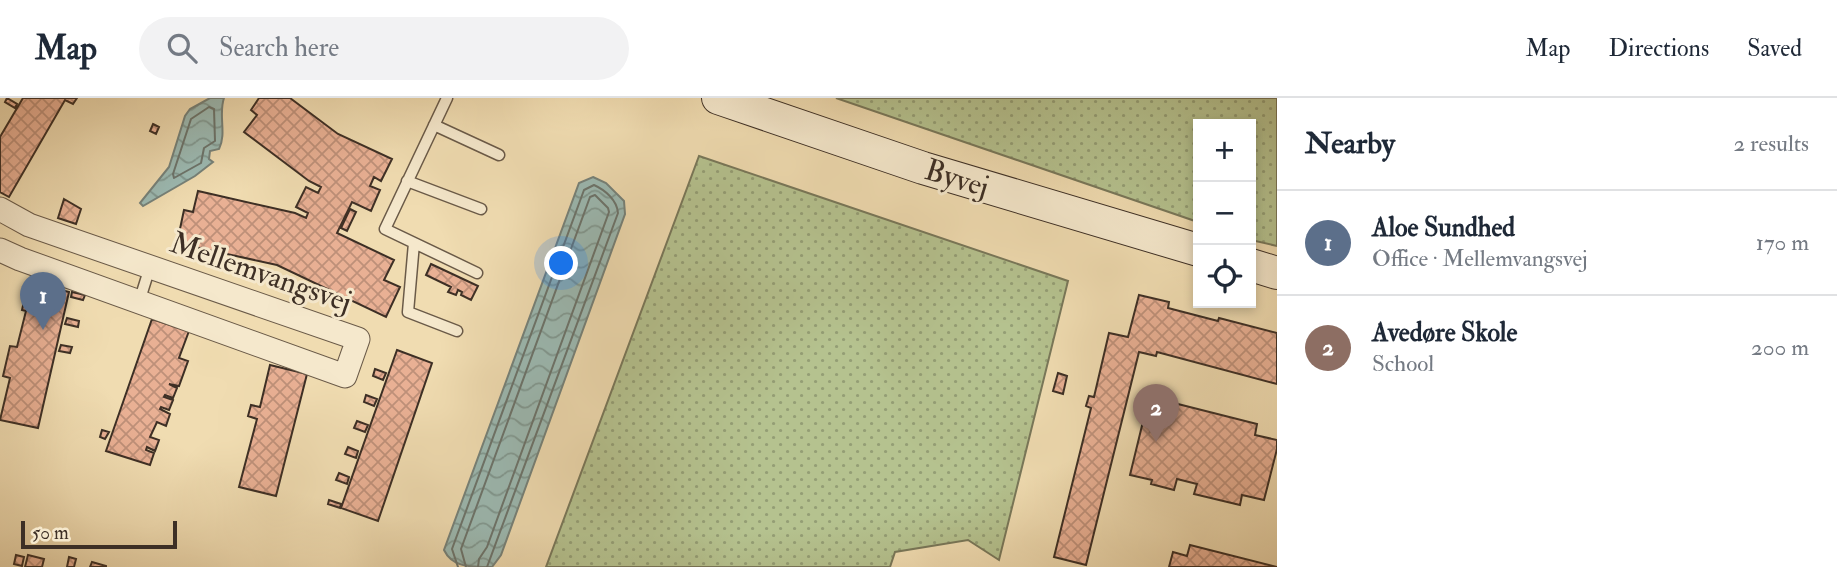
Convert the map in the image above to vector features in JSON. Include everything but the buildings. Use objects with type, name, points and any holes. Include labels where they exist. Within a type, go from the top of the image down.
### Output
[{"type":"street","name":"Byvej","points":[[718,98],[923,168],[1193,249]]},
{"type":"street","name":"Mellemvangsvej","points":[[0,209],[29,225],[358,339],[345,376],[0,250]]},
{"type":"street","points":[[1256,267],[1277,273]]},
{"type":"lane","points":[[447,98],[385,229],[477,273]]},
{"type":"lane","points":[[434,125],[499,155]]},
{"type":"lane","points":[[407,181],[481,209]]},
{"type":"lane","points":[[415,243],[408,312],[457,331]]},
{"type":"lane","points":[[139,302],[150,267]]},
{"type":"green space","points":[[836,98],[1277,98],[1277,246],[1256,241],[1256,119],[1193,119],[1193,220]]},
{"type":"green space","points":[[699,156],[1068,281],[999,560],[968,540],[895,552],[890,567],[546,567]]},
{"type":"water","points":[[210,98],[224,98],[221,143],[219,149],[210,151],[209,159],[213,162],[195,176],[143,206],[140,203],[169,167],[185,116],[190,109]]},
{"type":"water","points":[[593,177],[606,183],[624,201],[625,214],[501,555],[492,567],[462,565],[447,556],[444,550],[579,183]]},
{"type":"place","name":"Aloe Sundhed","points":[[43,330]]},
{"type":"place","name":"Avedøre Skole","points":[[1156,442]]}]
